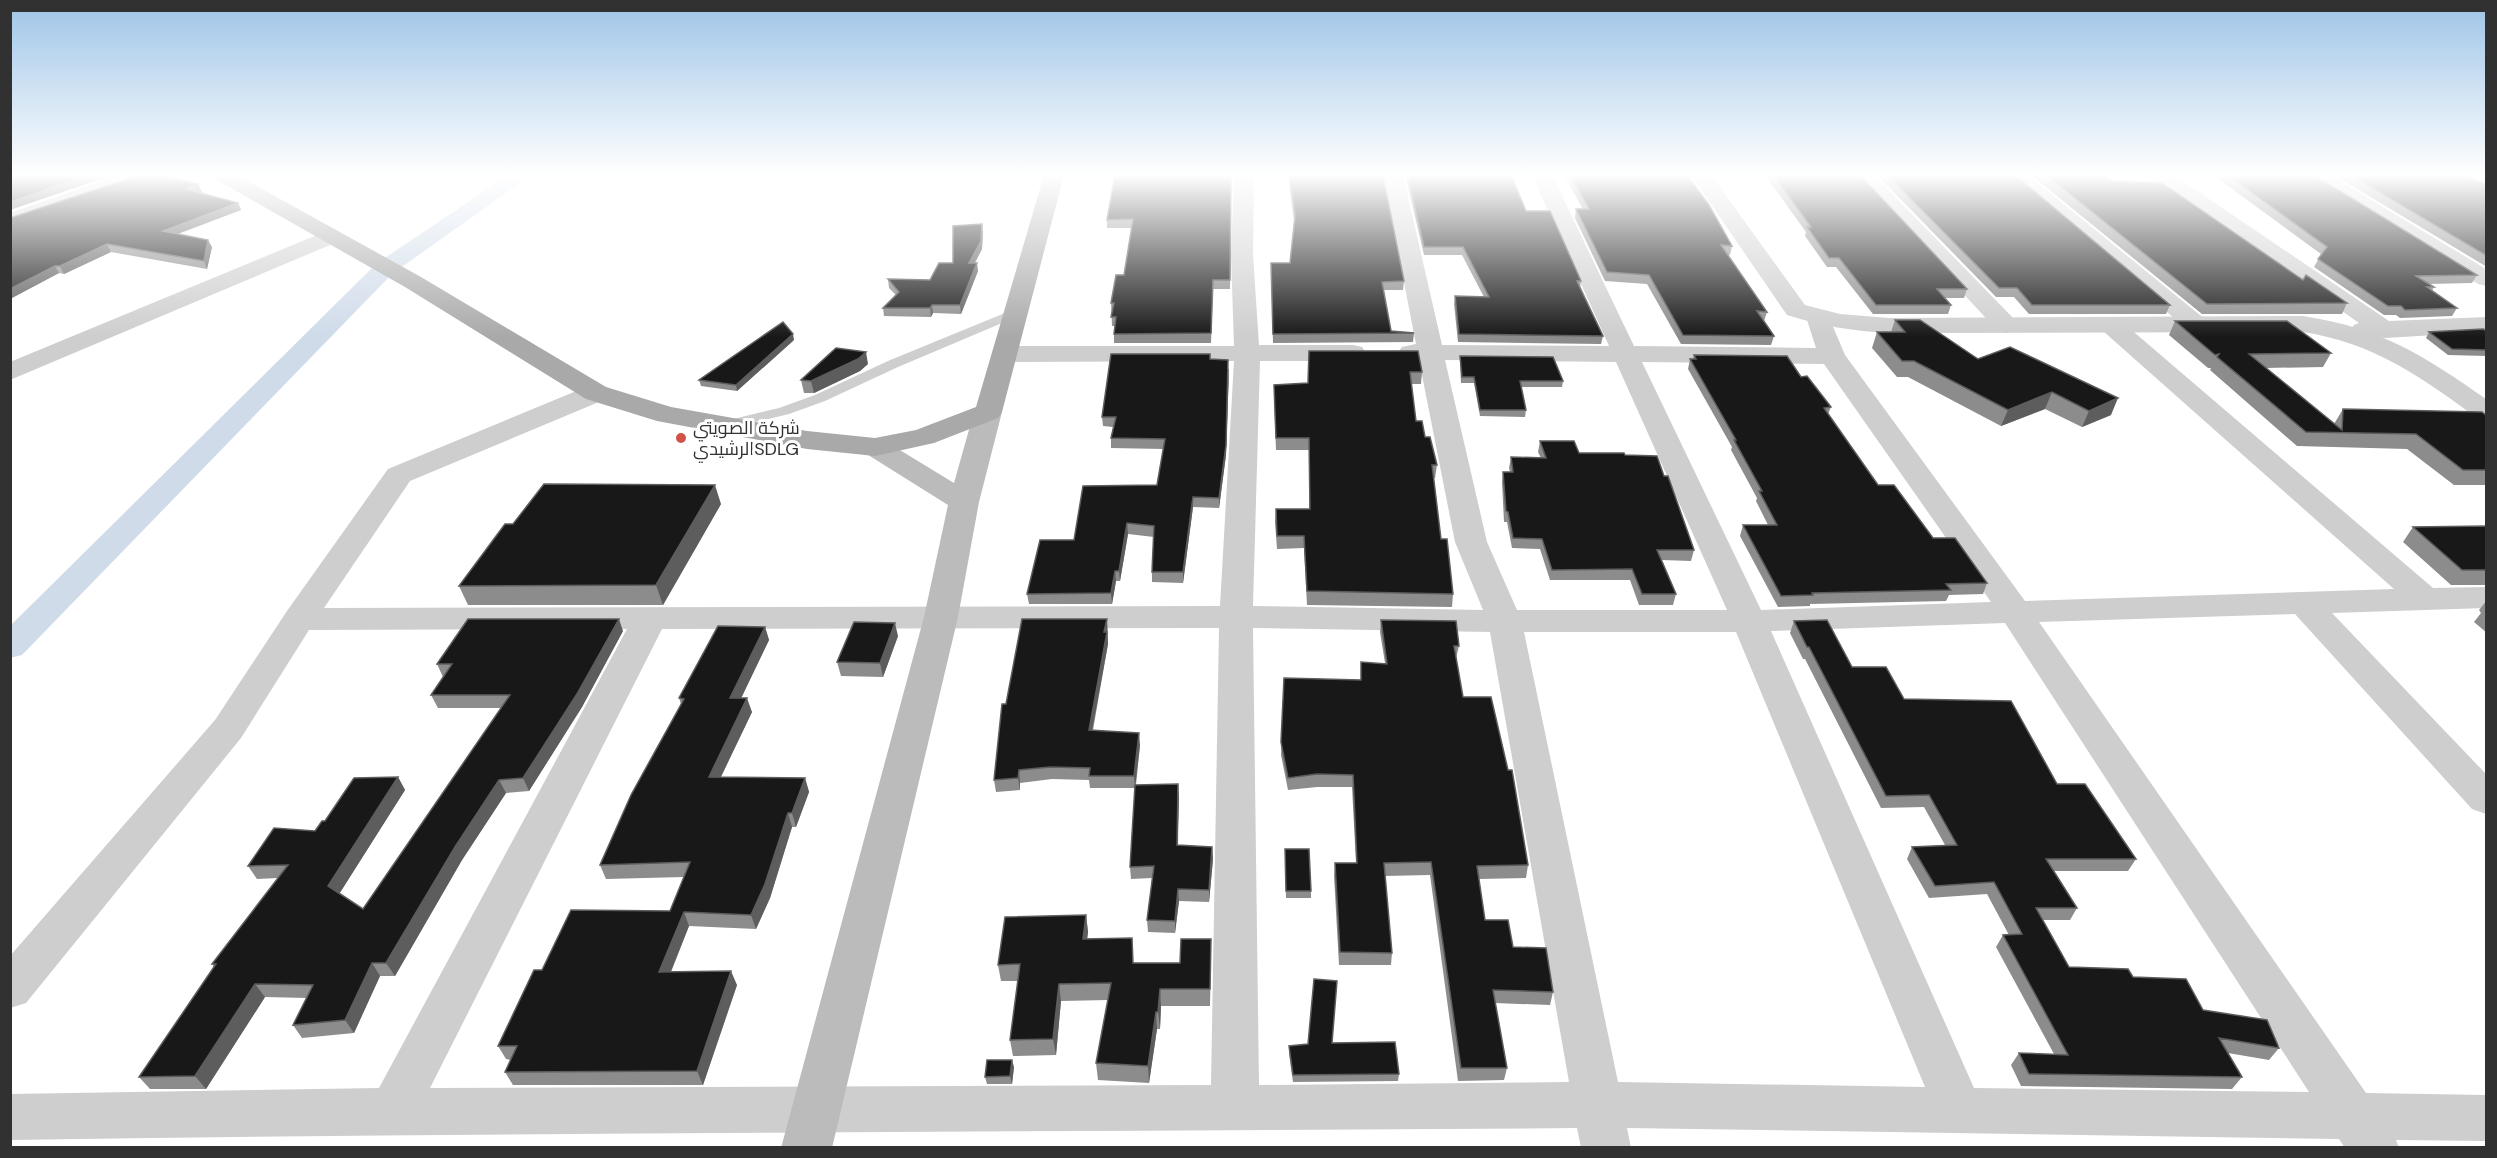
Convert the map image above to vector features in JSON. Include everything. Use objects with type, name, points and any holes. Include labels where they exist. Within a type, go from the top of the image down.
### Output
[{"type":"main road","points":[[315,229],[412,282],[596,393],[667,415],[807,440],[875,447],[924,437],[988,412]]},
{"type":"main road","points":[[810,1129],[940,617],[964,502],[1039,229]]},
{"type":"main road","points":[[875,447],[964,502]]},
{"type":"street","points":[[1235,1108],[1236,617],[1247,354],[1243,229]]},
{"type":"street","points":[[1405,229],[1471,542],[1505,621],[1601,1126]]},
{"type":"street","points":[[1568,229],[1749,621],[1959,1110]]},
{"type":"street","points":[[1739,229],[1796,310],[1819,320],[1846,324],[2112,326],[2303,324],[2340,330],[2487,325]]},
{"type":"street","points":[[1915,229],[2006,325]]},
{"type":"street","points":[[2081,229],[2197,325]]},
{"type":"street","points":[[2240,229],[2385,330]]},
{"type":"street","points":[[2405,229],[2487,279]]},
{"type":"street","points":[[10,372],[329,237]]},
{"type":"street","points":[[1819,320],[1832,356],[2015,612],[2364,1132]]},
{"type":"street","points":[[2112,326],[2425,599]]},
{"type":"street","points":[[2340,330],[2397,354],[2487,411]]},
{"type":"street","points":[[1006,354],[1431,352],[1832,356]]},
{"type":"street","points":[[10,989],[228,729],[299,619],[399,475],[596,393]]},
{"type":"street","points":[[299,619],[1236,617],[1505,621],[1749,621],[2487,597]]},
{"type":"street","points":[[2304,603],[2487,799]]},
{"type":"street","points":[[393,1112],[651,617]]},
{"type":"street","points":[[10,1117],[393,1112],[810,1129],[1235,1108],[1601,1126],[1959,1110],[2364,1132],[2487,1118]]},
{"type":"lane","points":[[723,426],[784,411],[820,398],[893,364],[1017,312]]},
{"type":"building","points":[[10,229],[168,229],[163,231],[208,240],[204,261],[107,244],[60,266],[55,266],[10,289]]},
{"type":"building","points":[[953,229],[982,229],[981,241],[969,263],[977,263],[960,305],[932,305],[930,308],[883,308],[899,292],[888,279],[930,280],[939,263],[953,263]]},
{"type":"building","points":[[1131,229],[1230,229],[1230,280],[1213,280],[1211,333],[1114,334],[1116,317],[1111,317],[1114,303],[1111,303],[1116,275],[1124,275]]},
{"type":"building","points":[[1294,229],[1394,229],[1404,281],[1382,282],[1391,331],[1414,333],[1273,334],[1271,263],[1290,263]]},
{"type":"building","points":[[1420,229],[1558,229],[1581,281],[1577,281],[1603,336],[1459,334],[1455,296],[1489,297],[1463,247],[1424,247]]},
{"type":"building","points":[[1586,229],[1722,229],[1732,246],[1721,245],[1767,312],[1757,311],[1774,336],[1683,335],[1649,275],[1607,272]]},
{"type":"building","points":[[1808,229],[1911,229],[1967,289],[1937,289],[1951,305],[1876,305],[1839,258],[1829,258]]},
{"type":"building","points":[[1941,229],[2079,229],[2170,305],[2032,305],[2017,288],[1999,288]]},
{"type":"building","points":[[2113,229],[2229,229],[2303,280],[2306,275],[2347,303],[2207,304]]},
{"type":"building","points":[[2302,229],[2402,229],[2477,275],[2416,276],[2434,287],[2427,287],[2457,308],[2405,310],[2401,306],[2388,306],[2318,259],[2327,247]]},
{"type":"building","points":[[2441,229],[2487,229],[2487,256]]},
{"type":"building","points":[[1895,320],[1920,320],[1978,359],[2010,347],[2118,398],[2089,411],[2052,392],[2008,410],[1914,361],[1902,361],[1877,332],[1905,332]]},
{"type":"building","points":[[2175,321],[2287,321],[2331,353],[2249,354],[2342,430],[2343,409],[2482,412],[2487,416],[2487,470],[2463,470],[2416,434],[2306,432],[2217,357],[2219,354],[2215,355]]},
{"type":"building","points":[[783,322],[793,334],[736,385],[699,380]]},
{"type":"building","points":[[2483,329],[2487,331],[2487,350],[2452,349],[2429,332]]},
{"type":"building","points":[[836,348],[866,352],[858,359],[811,381],[801,380]]},
{"type":"building","points":[[1309,351],[1418,351],[1422,372],[1410,372],[1416,421],[1422,421],[1425,437],[1430,437],[1437,465],[1432,465],[1441,539],[1447,539],[1453,594],[1307,591],[1304,536],[1277,536],[1276,509],[1310,509],[1309,438],[1276,438],[1274,385],[1308,383]]},
{"type":"building","points":[[1111,354],[1210,354],[1210,359],[1228,360],[1226,445],[1219,498],[1193,497],[1183,572],[1152,572],[1154,526],[1127,523],[1119,571],[1115,571],[1111,593],[1027,594],[1040,540],[1074,540],[1083,486],[1157,485],[1165,439],[1111,438],[1116,417],[1102,417]]},
{"type":"building","points":[[1694,355],[1787,356],[1801,377],[1807,376],[1831,407],[1824,408],[1878,485],[1894,485],[1933,538],[1955,538],[1987,583],[1946,584],[1951,590],[1812,593],[1813,595],[1781,596],[1743,525],[1777,525],[1759,491],[1762,491],[1734,440],[1736,440],[1690,359],[1696,359]]},
{"type":"building","points":[[1460,356],[1553,357],[1563,381],[1520,381],[1526,410],[1480,410],[1474,377],[1462,377]]},
{"type":"building","points":[[1540,441],[1574,441],[1579,453],[1657,456],[1664,476],[1668,476],[1694,550],[1657,550],[1676,594],[1642,594],[1632,569],[1552,570],[1542,539],[1513,538],[1506,511],[1503,472],[1513,472],[1511,457],[1546,458]]},
{"type":"building","points":[[544,484],[715,485],[656,585],[459,586],[505,524],[513,524]]},
{"type":"building","points":[[2487,526],[2487,570],[2462,570],[2413,527]]},
{"type":"building","points":[[468,619],[619,619],[577,694],[523,778],[499,780],[455,847],[386,963],[372,963],[345,1020],[293,1025],[313,985],[255,984],[195,1076],[139,1077],[216,964],[212,964],[288,865],[248,866],[274,828],[315,831],[322,821],[325,821],[354,778],[398,777],[328,886],[363,909],[510,695],[431,695],[452,664],[437,664]]},
{"type":"building","points":[[1022,619],[1107,619],[1104,632],[1107,632],[1089,730],[1139,733],[1134,776],[1089,776],[1090,768],[1050,767],[1019,770],[1018,778],[994,780],[1002,704],[1006,704]]},
{"type":"building","points":[[1381,620],[1456,621],[1459,646],[1454,646],[1463,697],[1491,697],[1508,770],[1512,770],[1528,865],[1477,866],[1485,920],[1508,920],[1513,947],[1546,948],[1553,992],[1493,990],[1507,1068],[1461,1068],[1431,862],[1384,863],[1392,953],[1340,952],[1335,863],[1357,863],[1353,775],[1317,774],[1288,778],[1281,742],[1284,678],[1361,680],[1361,662],[1387,664]]},
{"type":"building","points":[[1827,620],[1852,667],[1886,667],[1904,699],[2011,701],[2057,784],[2085,784],[2136,859],[2046,859],[2077,908],[2036,908],[2069,967],[2128,969],[2133,977],[2186,979],[2203,1010],[2267,1020],[2279,1048],[2219,1038],[2242,1077],[2029,1074],[2019,1053],[2068,1055],[2003,935],[2022,934],[1994,882],[1935,886],[1912,847],[1957,845],[1929,795],[1886,796],[1794,621]]},
{"type":"building","points":[[854,622],[895,623],[880,663],[837,662]]},
{"type":"building","points":[[718,626],[765,627],[730,698],[747,698],[709,777],[805,778],[792,813],[788,813],[765,884],[751,915],[684,912],[659,972],[731,971],[697,1071],[505,1072],[517,1046],[498,1046],[534,970],[542,970],[571,910],[670,911],[690,862],[600,865],[631,795],[684,699],[679,698]]},
{"type":"building","points":[[1178,784],[1177,845],[1212,847],[1209,890],[1178,889],[1175,921],[1147,920],[1154,866],[1130,867],[1135,785]]},
{"type":"building","points":[[1285,849],[1309,849],[1311,891],[1286,891]]},
{"type":"building","points":[[1086,915],[1083,939],[1132,938],[1133,963],[1180,963],[1181,939],[1211,939],[1210,989],[1160,989],[1148,1066],[1096,1063],[1111,983],[1059,984],[1053,1039],[1010,1040],[1020,964],[998,965],[1005,917]]},
{"type":"building","points":[[1314,979],[1337,981],[1332,1043],[1395,1042],[1399,1074],[1293,1075],[1289,1046],[1308,1044]]},
{"type":"building","points":[[987,1060],[1012,1060],[1010,1076],[985,1077]]},
{"type":"waterway","points":[[10,647],[384,269],[442,229]]},
{"type":"place","name":"شركة الصويتي الرشيديSDLG","points":[[681,438]]}]
